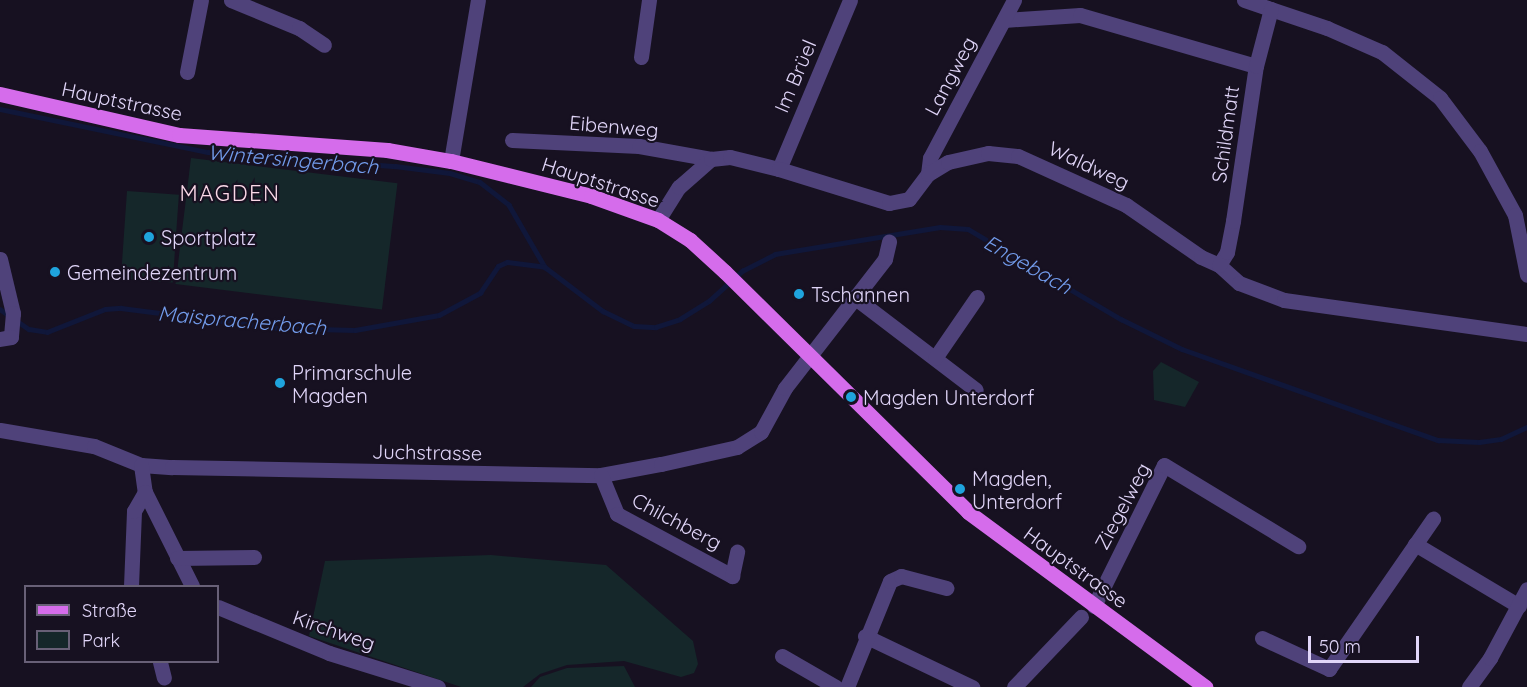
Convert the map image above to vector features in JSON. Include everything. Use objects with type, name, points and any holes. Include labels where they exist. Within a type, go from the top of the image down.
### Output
[{"type":"main road","name":"Hauptstrasse","points":[[0,94],[179,135],[387,150],[451,160],[591,196],[658,220],[690,240],[725,272],[968,512],[1205,687]]},
{"type":"street","points":[[187,72],[201,0]]},
{"type":"street","points":[[231,0],[298,27],[324,45]]},
{"type":"street","points":[[451,160],[478,0]]},
{"type":"street","points":[[640,57],[649,0]]},
{"type":"street","name":"Im Brüel","points":[[779,169],[850,0]]},
{"type":"street","name":"Langweg","points":[[928,174],[930,158],[1014,0]]},
{"type":"street","points":[[1244,0],[1327,28],[1382,52],[1418,79],[1473,142],[1521,212],[1527,274]]},
{"type":"street","name":"Schildmatt","points":[[1219,265],[1227,252],[1256,66],[1271,9]]},
{"type":"street","points":[[1004,20],[1011,22],[1080,15],[1256,66]]},
{"type":"street","name":"Eibenweg","points":[[512,140],[639,147],[711,159]]},
{"type":"street","name":"Waldweg","points":[[711,159],[730,157],[779,169],[889,203],[909,199],[928,174],[948,162],[972,154],[1018,156],[1126,204],[1201,257],[1219,265],[1239,283],[1284,300],[1527,334]]},
{"type":"street","points":[[658,220],[679,188],[711,159]]},
{"type":"street","name":"Juchstrasse","points":[[0,430],[94,446],[141,465],[350,473],[601,475],[737,447],[752,440],[767,426],[785,388],[885,259],[889,242]]},
{"type":"street","points":[[0,259],[13,313],[5,338]]},
{"type":"street","points":[[854,297],[976,390]]},
{"type":"street","points":[[935,358],[977,297]]},
{"type":"street","points":[[141,465],[145,492],[189,585]]},
{"type":"street","name":"Ziegelweg","points":[[1094,606],[1164,465],[1298,546]]},
{"type":"street","name":"Chilchberg","points":[[601,475],[617,514],[699,555],[732,576],[737,552]]},
{"type":"street","points":[[131,585],[134,511],[145,492]]},
{"type":"street","points":[[1262,638],[1329,669],[1433,519]]},
{"type":"street","points":[[1415,544],[1519,606]]},
{"type":"street","points":[[177,558],[254,557]]},
{"type":"street","points":[[847,687],[865,636],[894,578],[901,576],[946,588]]},
{"type":"street","points":[[1469,687],[1519,606],[1527,588]]},
{"type":"street","name":"Kirchweg","points":[[219,607],[329,653],[438,687]]},
{"type":"street","points":[[1014,687],[1081,617]]},
{"type":"street","points":[[865,636],[972,687]]},
{"type":"street","points":[[782,656],[836,687]]},
{"type":"street","points":[[160,663],[164,678]]},
{"type":"green space","points":[[191,158],[397,183],[382,309],[176,284]]},
{"type":"green space","name":"Sportplatz","points":[[127,191],[179,195],[173,282],[121,279]]},
{"type":"green space","points":[[1161,362],[1199,382],[1185,407],[1154,400],[1153,371]]},
{"type":"green space","points":[[491,555],[606,565],[693,641],[698,664],[694,673],[681,677],[624,661],[567,665],[540,674],[523,687],[461,687],[309,636],[325,561]]},
{"type":"green space","points":[[624,666],[635,687],[531,687],[540,677],[567,668]]},
{"type":"waterway","name":"Engebach","points":[[0,109],[208,152],[395,166],[450,173],[480,182],[509,205],[545,267],[603,311],[634,326],[656,327],[680,319],[709,301],[742,271],[775,254],[940,227],[968,229],[1121,319],[1182,349],[1438,440],[1479,442],[1501,439],[1527,427]]},
{"type":"waterway","name":"Maispracherbach","points":[[0,309],[29,329],[47,332],[105,309],[121,308],[278,328],[355,330],[439,315],[480,293],[498,266],[507,262],[545,267]]},
{"type":"place","name":"Sportplatz","points":[[149,237]]},
{"type":"place","name":"Gemeindezentrum","points":[[55,272]]},
{"type":"place","name":"Tschannen","points":[[799,294]]},
{"type":"place","name":"Primarschule Magden","points":[[280,383]]},
{"type":"place","name":"Magden Unterdorf","points":[[851,397]]},
{"type":"place","name":"Magden, Unterdorf","points":[[960,489]]},
{"type":"district","name":"MAGDEN","points":[[230,194]]},
{"type":"water label","name":"Wintersingerbach","points":[[293,159]]}]
